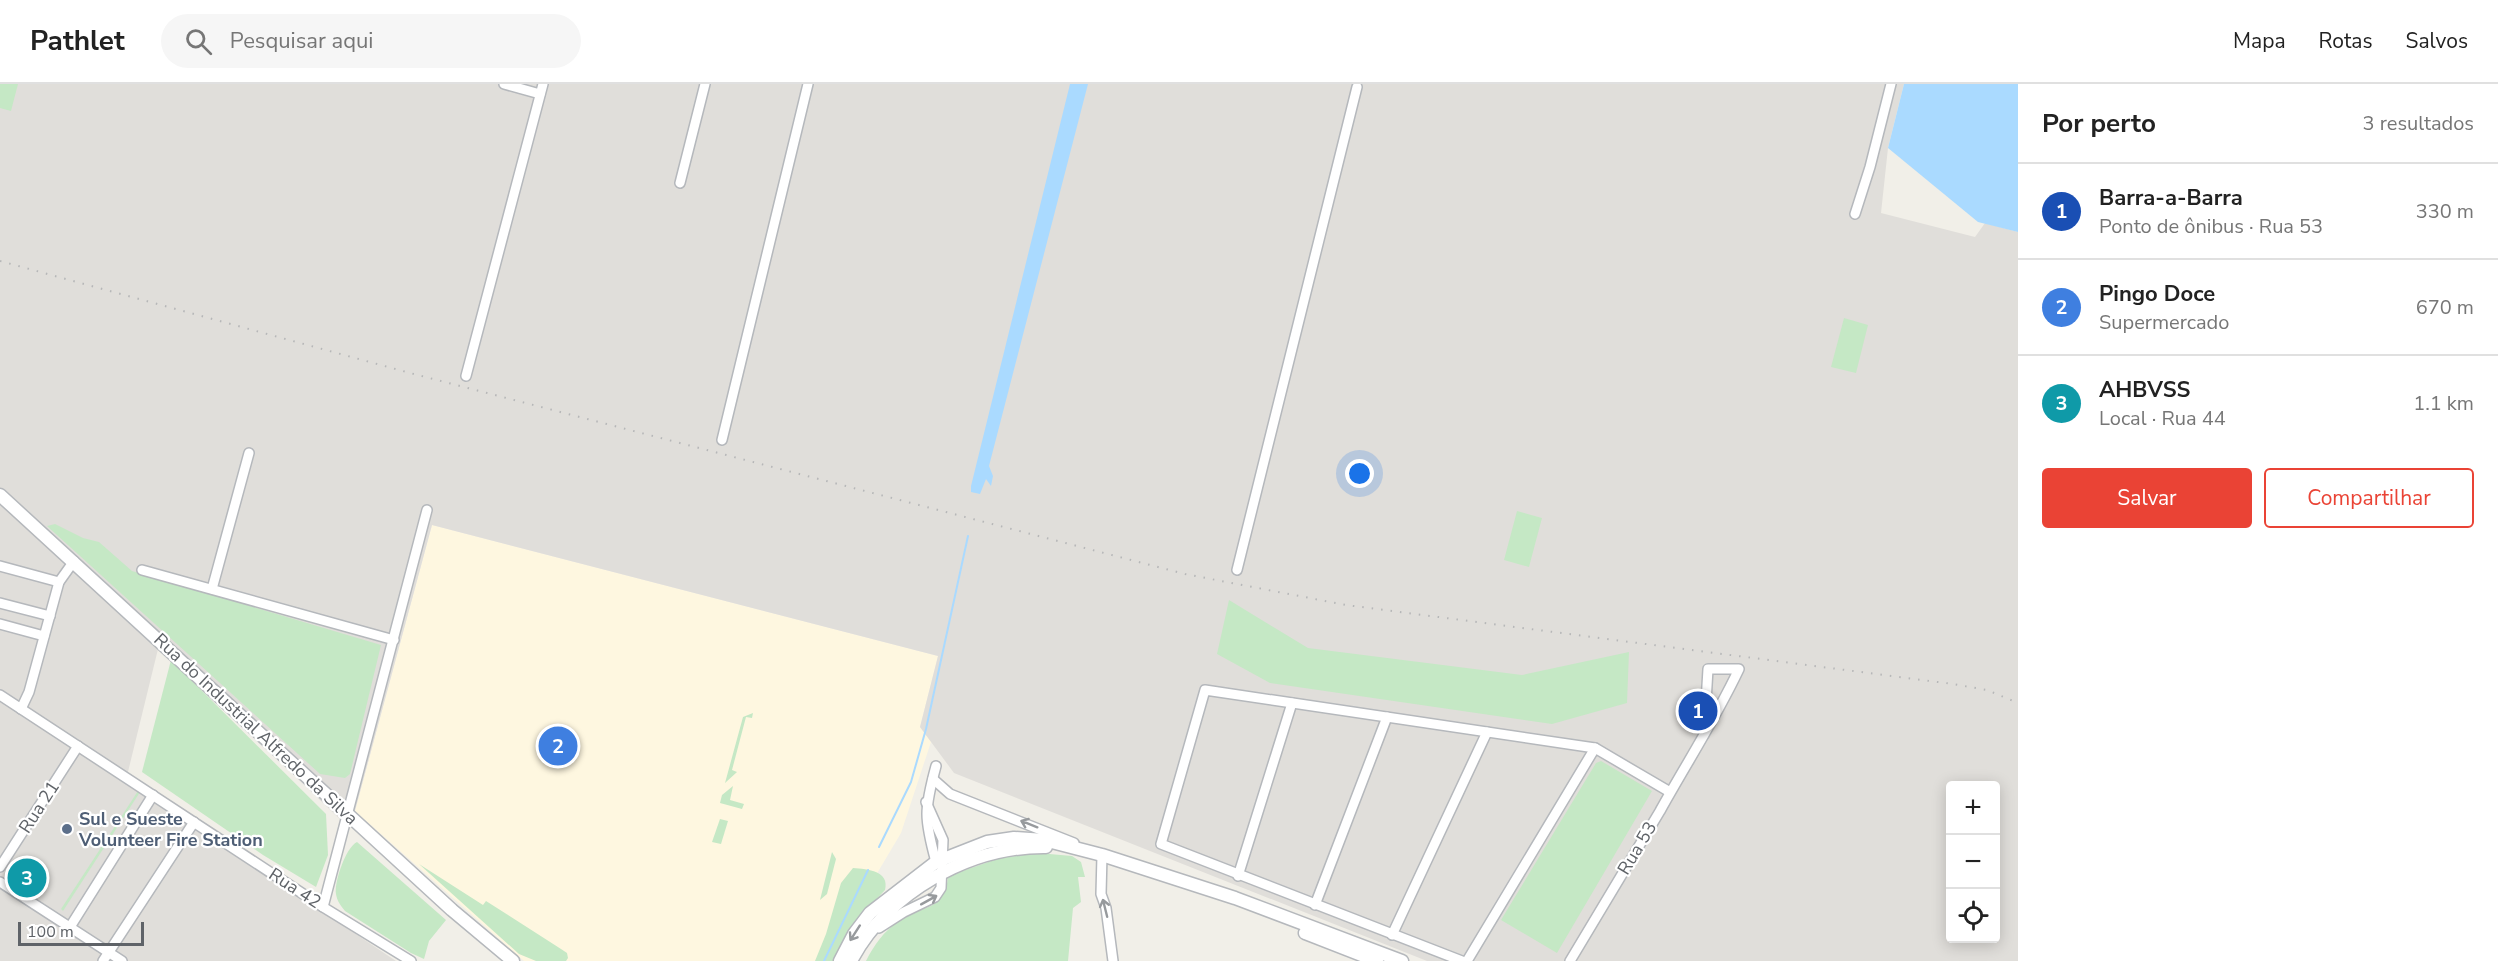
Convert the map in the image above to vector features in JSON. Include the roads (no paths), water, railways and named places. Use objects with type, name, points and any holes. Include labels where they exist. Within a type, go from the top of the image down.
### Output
[{"type":"street","points":[[466,376],[542,89],[504,84]]},
{"type":"street","points":[[680,183],[705,84]]},
{"type":"street","points":[[722,440],[808,84]]},
{"type":"street","points":[[1855,214],[1891,84]]},
{"type":"street","points":[[1237,570],[1357,87]]},
{"type":"street","points":[[212,590],[249,453]]},
{"type":"street","name":"Rua do Industrial Alfredo da Silva","points":[[0,495],[452,910],[513,961]]},
{"type":"street","points":[[323,907],[427,510]]},
{"type":"street","points":[[21,709],[29,692],[59,582],[74,561]]},
{"type":"street","points":[[0,566],[59,582]]},
{"type":"street","points":[[142,570],[393,640]]},
{"type":"street","points":[[0,603],[50,616]]},
{"type":"street","points":[[0,624],[44,636]]},
{"type":"street","name":"Rua 53","points":[[1570,961],[1704,735],[1726,697],[1739,669],[1708,669],[1704,735]]},
{"type":"street","points":[[1462,961],[1238,876],[1161,844],[1205,690],[1595,748],[1670,792]]},
{"type":"street","name":"Rua 42","points":[[0,695],[323,907],[411,961]]},
{"type":"street","points":[[1238,876],[1292,703]]},
{"type":"street","points":[[1315,905],[1387,717]]},
{"type":"street","points":[[1392,935],[1487,732]]},
{"type":"street","name":"Rua 21","points":[[0,867],[78,746]]},
{"type":"street","points":[[1467,961],[1595,748]]},
{"type":"street","points":[[851,961],[887,912],[941,864],[942,836],[928,809],[927,802],[936,766]]},
{"type":"street","points":[[933,779],[950,794],[1102,855],[1235,898],[1402,961]]},
{"type":"street","points":[[70,927],[153,795]]},
{"type":"street","points":[[103,961],[194,822]]},
{"type":"street","points":[[840,961],[854,934],[870,913],[941,864],[1001,838],[1044,840],[1102,855]]},
{"type":"street","points":[[1102,855],[1101,894],[1113,961]]},
{"type":"street","points":[[1154,872],[1377,961]]},
{"type":"street","points":[[0,882],[122,961]]},
{"type":"water","points":[[1070,84],[1088,84],[989,466],[993,476],[991,486],[986,479],[980,494],[971,492],[971,486]]},
{"type":"water","points":[[1904,84],[2018,84],[2018,232],[1978,222],[1888,148]]},
{"type":"waterway","points":[[879,847],[911,782],[926,729],[968,536]]},
{"type":"waterway","points":[[824,961],[868,870]]},
{"type":"railway","points":[[0,261],[410,373],[1185,574],[1346,605],[1953,684],[1987,690],[2018,703]]},
{"type":"place","name":"Barra-a-Barra","points":[[1698,711]]},
{"type":"place","name":"Pingo Doce","points":[[558,746]]},
{"type":"place","name":"Sul e Sueste Volunteer Fire Station","points":[[67,829]]},
{"type":"place","name":"AHBVSS","points":[[27,878]]}]
